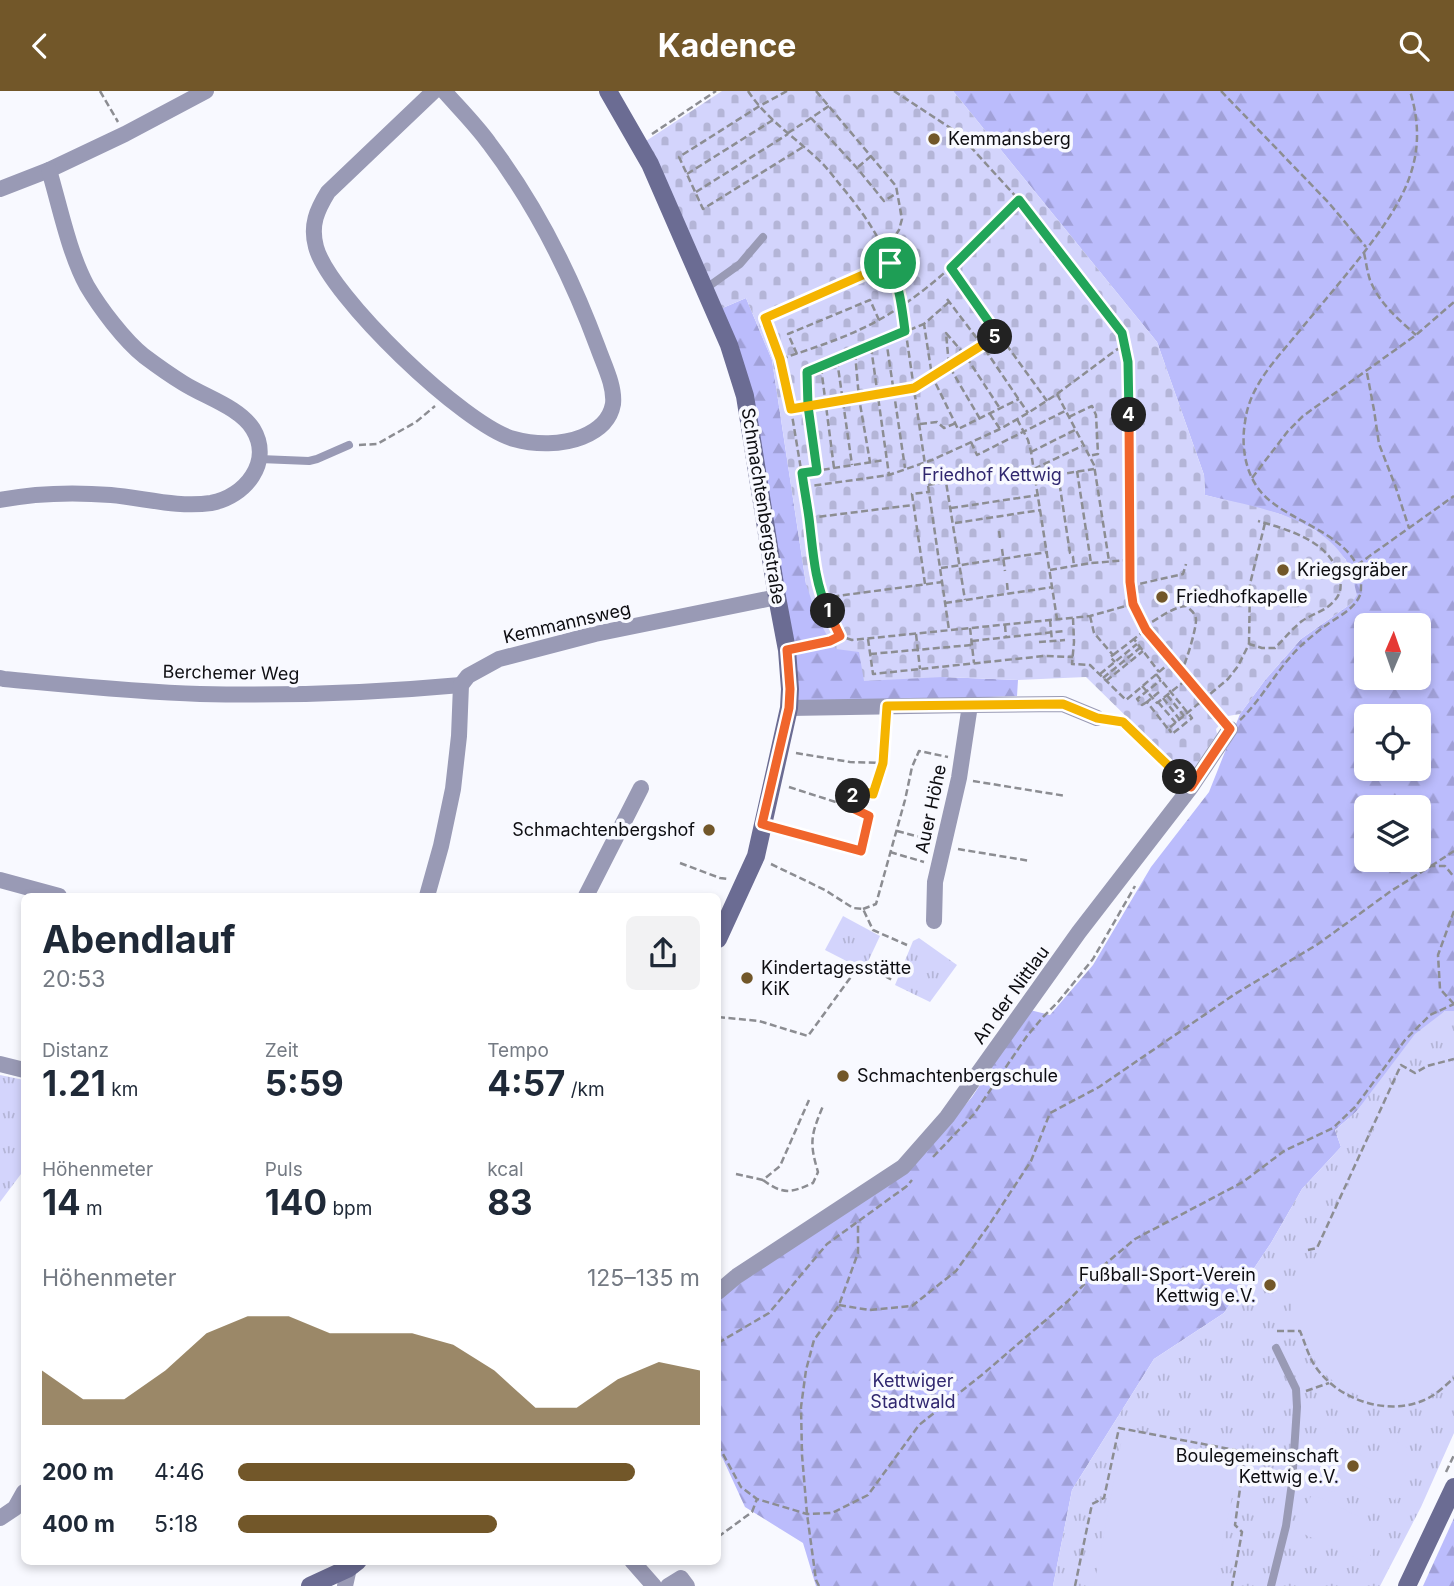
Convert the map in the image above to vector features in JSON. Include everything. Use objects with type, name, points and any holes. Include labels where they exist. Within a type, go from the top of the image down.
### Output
[{"type":"street","points":[[0,189],[50,170],[206,91]]},
{"type":"street","points":[[434,91],[328,192],[318,209],[314,226],[316,246],[323,264],[356,309],[394,350],[446,397],[485,425],[513,439],[542,443],[569,442],[594,432],[606,421],[613,404],[611,384],[585,313],[530,203],[488,142],[444,91]]},
{"type":"street","name":"Schmachtenbergstraße","points":[[608,91],[650,164],[729,345],[745,396],[787,650],[789,708],[756,856],[721,932]]},
{"type":"street","points":[[0,500],[55,493],[111,495],[185,504],[212,503],[245,487],[255,474],[260,459],[260,446],[254,431],[243,416],[185,384],[142,355],[111,321],[87,285],[69,243],[50,170]]},
{"type":"street","name":"Kemmannsweg","points":[[461,685],[468,676],[499,659],[595,634],[777,597]]},
{"type":"street","name":"Berchemer Weg","points":[[0,678],[199,694],[308,694],[461,685]]},
{"type":"street","points":[[428,893],[453,789],[461,685]]},
{"type":"street","points":[[789,708],[1063,704],[1097,718]]},
{"type":"street","name":"Auer Höhe","points":[[934,921],[935,882],[959,778],[970,705]]},
{"type":"street","name":"An der Nittlau","points":[[721,1289],[737,1276],[903,1167],[947,1117],[1079,932],[1191,787],[1230,729]]},
{"type":"street","points":[[591,893],[641,787]]},
{"type":"street","points":[[0,880],[48,893]]},
{"type":"street","points":[[0,1064],[21,1069]]},
{"type":"street","points":[[1408,1586],[1454,1487]]},
{"type":"street","points":[[0,1518],[15,1507],[21,1497]]},
{"type":"street","points":[[310,1586],[352,1565]]},
{"type":"street","points":[[345,1586],[354,1565]]},
{"type":"street","points":[[636,1565],[654,1586]]},
{"type":"street","points":[[668,1586],[681,1578],[687,1586]]},
{"type":"lane","points":[[705,289],[740,264],[763,237]]},
{"type":"lane","points":[[260,459],[309,461],[349,445]]},
{"type":"lane","points":[[1271,1586],[1284,1537],[1295,1445],[1296,1389],[1276,1348]]},
{"type":"path","points":[[100,91],[125,134]]},
{"type":"path","points":[[638,143],[716,91]]},
{"type":"path","points":[[748,91],[758,107],[822,163],[860,209],[883,247],[896,277],[949,630]]},
{"type":"path","points":[[787,91],[679,157],[703,209],[803,147]]},
{"type":"path","points":[[816,91],[896,186],[902,219],[893,239],[883,247]]},
{"type":"path","points":[[894,91],[958,133],[1019,200],[1122,333],[1129,369],[1130,586],[1133,604],[1144,629],[1230,729],[1244,717],[1287,660],[1324,627],[1353,607],[1360,594],[1361,576],[1357,565],[1340,545],[1262,494],[1251,478],[1245,461],[1245,421],[1255,389],[1271,365],[1364,253],[1398,204],[1409,182],[1417,137],[1410,91]]},
{"type":"path","points":[[1220,91],[1328,202],[1367,248]]},
{"type":"path","points":[[696,192],[829,106]]},
{"type":"path","points":[[811,118],[884,201],[898,193]]},
{"type":"path","points":[[687,174],[773,120]]},
{"type":"path","points":[[857,168],[871,156]]},
{"type":"path","points":[[780,359],[861,329],[902,306],[951,268],[1019,200]]},
{"type":"path","points":[[1364,253],[1369,278],[1377,295],[1416,335]]},
{"type":"path","points":[[840,636],[822,597],[813,563],[809,518],[791,409],[780,359],[765,318],[890,263]]},
{"type":"path","points":[[951,268],[1047,401]]},
{"type":"path","points":[[797,354],[788,334],[870,300],[878,320]]},
{"type":"path","points":[[817,471],[808,406],[807,372],[925,324],[948,301],[1028,413]]},
{"type":"path","points":[[1251,478],[1303,416],[1416,335],[1454,302]]},
{"type":"path","points":[[925,324],[932,376],[958,429],[1019,399]]},
{"type":"path","points":[[980,419],[949,366],[946,333],[965,355],[1000,409]]},
{"type":"path","points":[[791,409],[914,388],[998,335]]},
{"type":"path","points":[[886,339],[905,469]]},
{"type":"path","points":[[871,345],[889,475]]},
{"type":"path","points":[[804,487],[889,475],[924,463],[1000,429],[1028,413],[1116,349],[1125,347]]},
{"type":"path","points":[[855,353],[859,398],[870,463]]},
{"type":"path","points":[[837,360],[852,465]]},
{"type":"path","points":[[821,367],[834,468]]},
{"type":"path","points":[[1366,372],[1378,444],[1409,528]]},
{"type":"path","points":[[1057,394],[1090,456],[1109,561]]},
{"type":"path","points":[[349,445],[377,444],[416,422],[446,397]]},
{"type":"path","points":[[1069,417],[1092,406],[1097,415],[1098,454],[1090,456]]},
{"type":"path","points":[[971,442],[976,455],[1066,411]]},
{"type":"path","points":[[990,414],[1000,429]]},
{"type":"path","points":[[1017,419],[1031,452],[1057,619]]},
{"type":"path","points":[[919,425],[937,422],[944,428],[956,423]]},
{"type":"path","points":[[1031,452],[1075,430]]},
{"type":"path","points":[[1034,469],[1082,445]]},
{"type":"path","points":[[802,473],[886,460]]},
{"type":"path","points":[[1036,478],[1094,469]]},
{"type":"path","points":[[1077,471],[1091,563]]},
{"type":"path","points":[[1058,474],[1074,566]]},
{"type":"path","points":[[928,485],[946,482],[965,600]]},
{"type":"path","points":[[925,584],[912,494],[929,492]]},
{"type":"path","points":[[951,508],[1039,495]]},
{"type":"path","points":[[1357,565],[1454,496]]},
{"type":"path","points":[[809,518],[913,505]]},
{"type":"path","points":[[953,524],[1041,510]]},
{"type":"path","points":[[1249,644],[1275,648],[1303,621],[1333,603],[1339,595],[1341,585],[1339,573],[1324,551],[1294,532],[1258,521]]},
{"type":"path","points":[[1168,729],[1228,679],[1249,644],[1250,584],[1265,523]]},
{"type":"path","points":[[999,531],[1000,538]]},
{"type":"path","points":[[1002,549],[1005,571]]},
{"type":"path","points":[[941,568],[1048,552]]},
{"type":"path","points":[[1050,570],[1130,560]]},
{"type":"path","points":[[1182,574],[1186,565]]},
{"type":"path","points":[[1130,586],[1182,574],[1191,576]]},
{"type":"path","points":[[822,597],[943,582]]},
{"type":"path","points":[[1007,583],[1008,594]]},
{"type":"path","points":[[945,603],[1053,587]]},
{"type":"path","points":[[787,650],[830,641],[840,636],[852,640],[867,639],[1073,618],[1133,604]]},
{"type":"path","points":[[1113,655],[1176,607],[1186,606],[1193,611],[1196,619],[1186,663],[1181,672]]},
{"type":"path","points":[[1090,616],[1094,632],[1113,655],[1111,657],[1115,662]]},
{"type":"path","points":[[1073,618],[1072,664],[1090,665],[1126,700],[1172,661]]},
{"type":"path","points":[[1050,620],[1052,641]]},
{"type":"path","points":[[1005,625],[1006,638]]},
{"type":"path","points":[[970,628],[974,663]]},
{"type":"path","points":[[870,654],[1064,631]]},
{"type":"path","points":[[916,633],[920,669]]},
{"type":"path","points":[[867,639],[873,674],[1044,656],[1073,657]]},
{"type":"path","points":[[1134,639],[1169,693],[1186,715],[1192,718],[1172,734],[1147,702]]},
{"type":"path","points":[[1039,642],[1065,640]]},
{"type":"path","points":[[1103,678],[1140,647]]},
{"type":"path","points":[[1103,678],[1115,662],[1140,647]]},
{"type":"path","points":[[1158,702],[1187,679]]},
{"type":"path","points":[[1159,692],[1142,705],[1137,699],[1161,680]]},
{"type":"path","points":[[1142,686],[1176,723]]},
{"type":"path","points":[[1163,698],[1180,720]]},
{"type":"path","points":[[848,806],[855,790],[873,794],[883,763],[887,706]]},
{"type":"path","points":[[1097,718],[1123,722],[1191,787]]},
{"type":"path","points":[[779,750],[850,762],[883,763]]},
{"type":"path","points":[[756,856],[825,890],[853,908],[863,909],[876,904],[912,767],[919,751],[961,760]]},
{"type":"path","points":[[959,778],[1066,796]]},
{"type":"path","points":[[762,824],[861,851],[869,816],[812,793],[772,783]]},
{"type":"path","points":[[896,830],[944,845],[1030,861]]},
{"type":"path","points":[[1431,866],[1454,851]]},
{"type":"path","points":[[890,852],[939,866]]},
{"type":"path","points":[[680,863],[720,879]]},
{"type":"path","points":[[1431,866],[1445,866],[1454,877]]},
{"type":"path","points":[[839,1305],[869,1310],[912,1306],[956,1271],[989,1226],[1031,1161],[1050,1113],[1099,1087],[1235,994],[1318,944],[1421,872]]},
{"type":"path","points":[[932,1159],[974,1114],[1027,1036],[1093,959],[1141,876]]},
{"type":"path","points":[[863,909],[873,930],[907,945]]},
{"type":"path","points":[[721,1450],[741,1487],[757,1499],[807,1514],[832,1513],[868,1495],[919,1425],[1068,1301],[1098,1270],[1135,1239],[1243,1182],[1284,1151],[1333,1128],[1355,1107],[1405,1040],[1430,1015],[1454,1004],[1440,989],[1438,955],[1454,911]]},
{"type":"path","points":[[721,1017],[759,1021],[808,1036],[861,963],[892,981]]},
{"type":"path","points":[[1308,1250],[1317,1248],[1401,1065],[1415,1073],[1427,1066],[1454,1059]]},
{"type":"path","points":[[763,1180],[780,1166],[809,1100]]},
{"type":"path","points":[[736,1174],[763,1180],[774,1188],[794,1192],[813,1184],[818,1172],[812,1151],[813,1129],[823,1106]]},
{"type":"path","points":[[721,1341],[769,1313],[827,1244],[907,1186],[915,1177]]},
{"type":"path","points":[[819,1586],[807,1514],[802,1455],[801,1419],[806,1370],[814,1340],[839,1305],[858,1253],[858,1222]]},
{"type":"path","points":[[1277,1331],[1300,1331],[1315,1367],[1329,1383],[1345,1395],[1375,1405],[1402,1406],[1431,1397],[1454,1378]]},
{"type":"path","points":[[1296,1394],[1329,1383]]},
{"type":"path","points":[[1075,1586],[1092,1504],[1104,1498],[1119,1428],[1245,1452],[1235,1525],[1242,1532],[1232,1586]]},
{"type":"path","points":[[721,1535],[752,1512],[757,1499]]},
{"type":"green space","name":"Friedhof Kettwig","points":[[722,91],[953,91],[1157,342],[1204,475],[1205,495],[1262,509],[1300,522],[1332,544],[1345,559],[1357,595],[1352,603],[1301,639],[1240,714],[1228,716],[1216,729],[1217,734],[1188,777],[1086,677],[1018,680],[943,677],[864,681],[859,652],[836,649],[818,618],[806,584],[772,360],[746,298],[718,310],[646,141]]},
{"type":"green space","name":"Kettwiger Stadtwald","points":[[953,91],[1454,91],[1454,1011],[1445,1011],[1356,1112],[1335,1130],[1341,1147],[1302,1189],[1271,1243],[1224,1313],[1154,1359],[1072,1490],[1053,1586],[816,1586],[803,1543],[745,1507],[721,1456],[721,1297],[928,1148],[972,1097],[1030,1010],[1050,1015],[1093,965],[1151,867],[1209,792],[1240,714],[1301,639],[1352,603],[1346,560],[1315,530],[1280,514],[1205,495],[1204,475],[1157,342]]},
{"type":"green space","points":[[746,298],[772,360],[806,584],[859,652],[943,677],[1018,680],[1017,696],[793,704],[790,648],[718,310]]},
{"type":"green space","points":[[843,916],[880,936],[864,970],[825,950]]},
{"type":"green space","points":[[919,938],[957,965],[930,1002],[895,985],[913,941]]},
{"type":"green space","points":[[1445,1011],[1454,1011],[1454,1433],[1421,1507],[1380,1586],[1053,1586],[1072,1490],[1154,1359],[1224,1313],[1271,1243],[1302,1189],[1341,1147],[1335,1130],[1356,1112],[1415,1034]]},
{"type":"green space","points":[[1454,1061],[1454,1374],[1435,1389],[1416,1397],[1382,1401],[1366,1398],[1350,1392],[1323,1371],[1309,1350],[1302,1326],[1287,1319],[1402,1069],[1416,1075],[1432,1066]]},
{"type":"green space","points":[[0,1075],[21,1079],[21,1174],[0,1202]]},
{"type":"green space","name":"Boulegemeinschaft Kettwig e.V.","points":[[1321,1427],[1364,1445],[1360,1455],[1375,1461],[1386,1438],[1409,1448],[1400,1471],[1406,1474],[1395,1500],[1341,1476],[1334,1492],[1299,1477]]},
{"type":"green space","points":[[1123,1433],[1240,1455],[1215,1586],[1094,1586]]},
{"type":"green space","points":[[1312,1494],[1383,1528],[1367,1563],[1295,1530]]},
{"type":"green space","points":[[1454,1518],[1454,1586],[1423,1586]]},
{"type":"place","name":"Kemmansberg","points":[[934,139]]},
{"type":"place","name":"Kriegsgräber","points":[[1283,570]]},
{"type":"place","name":"Friedhofkapelle","points":[[1162,597]]},
{"type":"place","name":"Schmachtenbergshof","points":[[709,830]]},
{"type":"place","name":"Kindertagesstätte KiK","points":[[747,978]]},
{"type":"place","name":"Schmachtenbergschule","points":[[843,1076]]},
{"type":"place","name":"Fußball-Sport-Verein Kettwig e.V.","points":[[1270,1285]]},
{"type":"place","name":"Boulegemeinschaft Kettwig e.V.","points":[[1353,1466]]},
{"type":"route","points":[[890,263],[765,318],[780,359],[791,409],[808,406],[825,404],[914,388],[998,335],[951,268],[1019,200],[1122,333],[1129,369],[1130,582],[1133,604],[1143,627],[1230,729],[1191,787],[1123,722],[1097,718],[1063,704],[887,706],[883,763],[873,794],[855,790],[848,806],[869,816],[861,851],[762,824],[789,708],[787,650],[830,641],[840,636],[822,597],[813,563],[802,473],[817,471],[808,406],[807,372],[905,331],[896,277],[890,263]]}]
